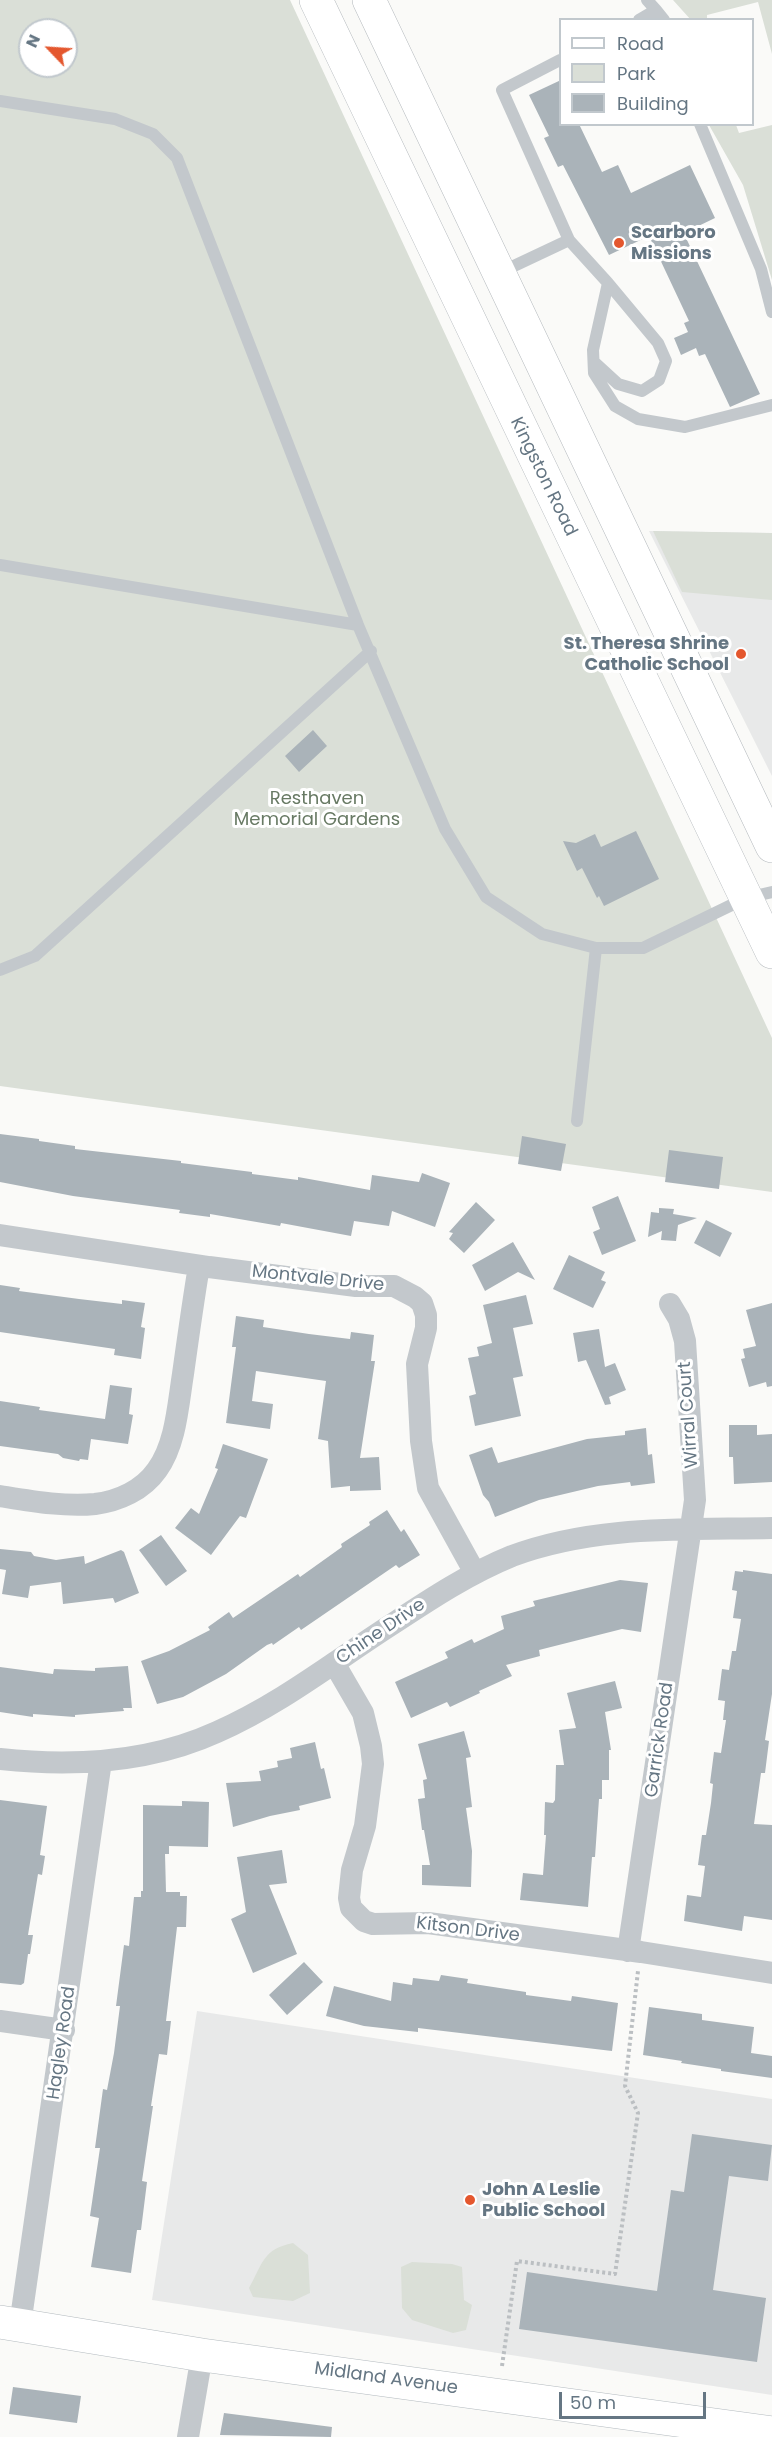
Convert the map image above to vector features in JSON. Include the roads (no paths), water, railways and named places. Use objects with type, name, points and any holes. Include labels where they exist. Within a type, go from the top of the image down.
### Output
[{"type":"main road","name":"Kingston Road","points":[[316,0],[759,895],[772,952]]},
{"type":"main road","points":[[369,0],[772,846]]},
{"type":"main road","name":"Midland Avenue","points":[[10,2324],[202,2355],[731,2432],[772,2433]]},
{"type":"street","name":"Montvale Drive","points":[[0,1235],[199,1266],[356,1286],[394,1287],[415,1297],[422,1303],[426,1315],[426,1328],[417,1364],[421,1441],[428,1488],[475,1573]]},
{"type":"street","points":[[0,1496],[74,1505],[97,1504],[119,1498],[144,1485],[158,1469],[168,1449],[177,1415],[199,1266]]},
{"type":"street","name":"Wirral Court","points":[[670,1304],[679,1319],[685,1341],[695,1500],[690,1529]]},
{"type":"street","name":"Chine Drive","points":[[0,1759],[74,1764],[143,1756],[217,1733],[270,1704],[416,1608],[475,1573],[519,1554],[574,1539],[630,1531],[772,1528]]},
{"type":"street","name":"Garrick Road","points":[[634,1959],[690,1529]]},
{"type":"street","name":"Kitson Drive","points":[[334,1663],[363,1713],[371,1746],[373,1764],[365,1826],[352,1870],[349,1898],[351,1908],[364,1921],[373,1924],[428,1923],[634,1959],[772,1973]]},
{"type":"street","name":"Hagley Road","points":[[10,2324],[64,2031],[101,1761]]},
{"type":"street","points":[[0,2021],[64,2031]]},
{"type":"street","points":[[188,2437],[202,2355]]},
{"type":"lane","points":[[647,0],[660,15]]},
{"type":"lane","points":[[559,61],[502,90],[569,240],[658,343],[666,361],[659,380],[642,391],[618,384],[594,362]]},
{"type":"lane","points":[[0,101],[115,119],[153,134],[177,158],[358,625],[445,829],[486,897],[542,934],[596,948],[643,948],[759,895]]},
{"type":"lane","points":[[701,126],[761,269],[772,312]]},
{"type":"lane","points":[[498,273],[569,240]]},
{"type":"lane","points":[[608,283],[593,350],[594,373],[615,406],[638,419],[685,427],[772,405]]},
{"type":"lane","points":[[0,565],[358,625]]},
{"type":"lane","points":[[0,970],[35,956],[371,651]]},
{"type":"lane","points":[[577,1121],[596,948]]},
{"type":"place","name":"Scarboro Missions","points":[[619,243]]},
{"type":"place","name":"St. Theresa Shrine Catholic School","points":[[741,654]]},
{"type":"place","name":"John A Leslie Public School","points":[[470,2200]]},
{"type":"park label","name":"Resthaven Memorial Gardens","points":[[317,809]]}]
